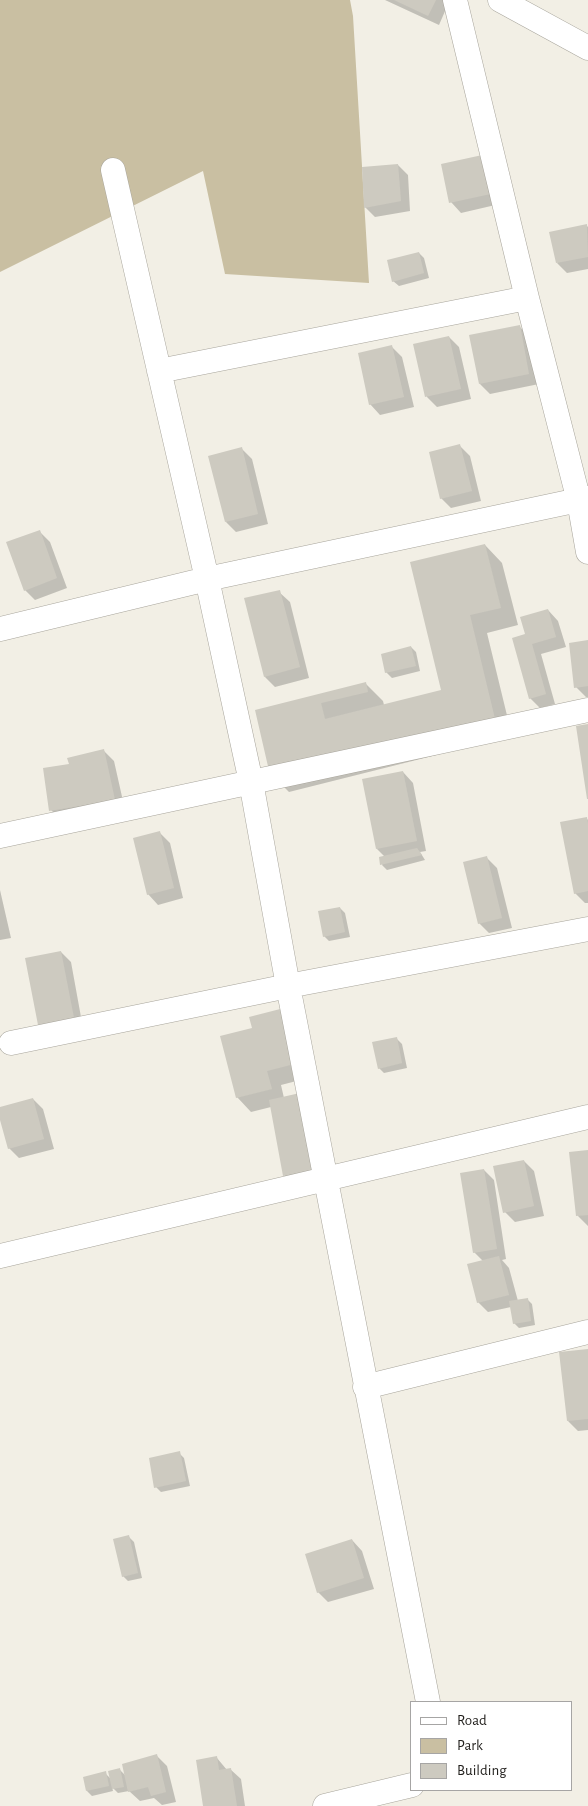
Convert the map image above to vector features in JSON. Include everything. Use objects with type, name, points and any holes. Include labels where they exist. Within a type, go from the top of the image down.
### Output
[{"type":"street","points":[[455,0],[527,298],[584,500],[588,552]]},
{"type":"street","points":[[500,0],[588,48]]},
{"type":"street","points":[[113,170],[207,580],[251,782],[288,986],[428,1701]]},
{"type":"street","points":[[158,371],[527,298]]},
{"type":"street","points":[[0,628],[207,580],[584,500]]},
{"type":"street","points":[[0,836],[588,710]]},
{"type":"street","points":[[11,1043],[288,986],[588,929]]},
{"type":"street","points":[[0,1256],[588,1117]]},
{"type":"street","points":[[366,1386],[588,1332]]},
{"type":"street","points":[[325,1806],[410,1785]]},
{"type":"green space","points":[[0,0],[350,0],[353,16],[369,283],[225,274],[203,171],[0,272]]},
{"type":"building","points":[[394,0],[436,0],[428,16]]},
{"type":"building","points":[[487,154],[495,193],[449,203],[441,164]]},
{"type":"building","points":[[398,164],[401,201],[364,208],[362,167]]},
{"type":"building","points":[[587,224],[588,257],[556,263],[549,232]]},
{"type":"building","points":[[419,252],[424,273],[392,282],[387,260]]},
{"type":"building","points":[[520,325],[529,374],[479,384],[469,335]]},
{"type":"building","points":[[449,336],[461,389],[425,397],[413,344]]},
{"type":"building","points":[[392,345],[404,397],[369,405],[358,353]]},
{"type":"building","points":[[460,444],[472,491],[440,499],[429,452]]},
{"type":"building","points":[[242,447],[258,514],[225,522],[208,456]]},
{"type":"building","points":[[40,530],[57,578],[24,591],[6,542]]},
{"type":"building","points":[[485,544],[501,608],[470,615],[495,719],[270,775],[255,710],[366,682],[368,692],[321,703],[325,719],[441,690],[410,562]]},
{"type":"building","points":[[280,590],[300,667],[264,677],[244,598]]},
{"type":"building","points":[[548,609],[556,637],[532,644],[546,694],[529,699],[512,638],[525,634],[520,617]]},
{"type":"building","points":[[588,640],[588,686],[574,688],[569,643]]},
{"type":"building","points":[[411,646],[416,666],[385,673],[381,654]]},
{"type":"building","points":[[588,724],[588,799],[587,799],[576,726]]},
{"type":"building","points":[[104,749],[115,800],[49,811],[43,768],[69,764],[67,758]]},
{"type":"building","points":[[403,771],[417,841],[376,849],[362,779]]},
{"type":"building","points":[[587,817],[588,891],[574,894],[560,822]]},
{"type":"building","points":[[160,831],[174,888],[147,895],[133,838]]},
{"type":"building","points":[[417,848],[422,855],[380,865],[379,857]]},
{"type":"building","points":[[487,856],[502,918],[478,924],[463,862]]},
{"type":"building","points":[[340,907],[345,932],[323,937],[318,911]]},
{"type":"building","points":[[61,951],[74,1018],[38,1025],[25,958]]},
{"type":"building","points":[[288,1007],[302,1062],[267,1071],[272,1089],[236,1098],[220,1036],[252,1028],[249,1017]]},
{"type":"building","points":[[397,1037],[402,1063],[378,1069],[372,1042]]},
{"type":"building","points":[[300,1093],[315,1170],[283,1176],[269,1100]]},
{"type":"building","points":[[33,1098],[44,1139],[8,1149],[0,1120],[0,1107]]},
{"type":"building","points":[[588,1150],[588,1215],[576,1216],[569,1152]]},
{"type":"building","points":[[524,1160],[534,1206],[503,1213],[493,1166]]},
{"type":"building","points":[[484,1169],[497,1249],[473,1253],[460,1173]]},
{"type":"building","points":[[499,1256],[509,1295],[477,1303],[467,1264]]},
{"type":"building","points":[[528,1298],[531,1321],[513,1324],[509,1301]]},
{"type":"building","points":[[588,1349],[588,1419],[567,1421],[559,1352]]},
{"type":"building","points":[[180,1451],[186,1481],[154,1488],[149,1458]]},
{"type":"building","points":[[129,1535],[138,1573],[122,1577],[113,1539]]},
{"type":"building","points":[[352,1539],[364,1578],[317,1593],[305,1554]]},
{"type":"building","points":[[157,1754],[166,1792],[151,1796],[148,1787],[128,1792],[122,1764]]},
{"type":"building","points":[[217,1756],[219,1770],[231,1768],[237,1806],[203,1806],[196,1760]]},
{"type":"building","points":[[120,1768],[124,1787],[112,1789],[108,1771]]},
{"type":"building","points":[[106,1771],[109,1786],[86,1791],[83,1777]]}]
